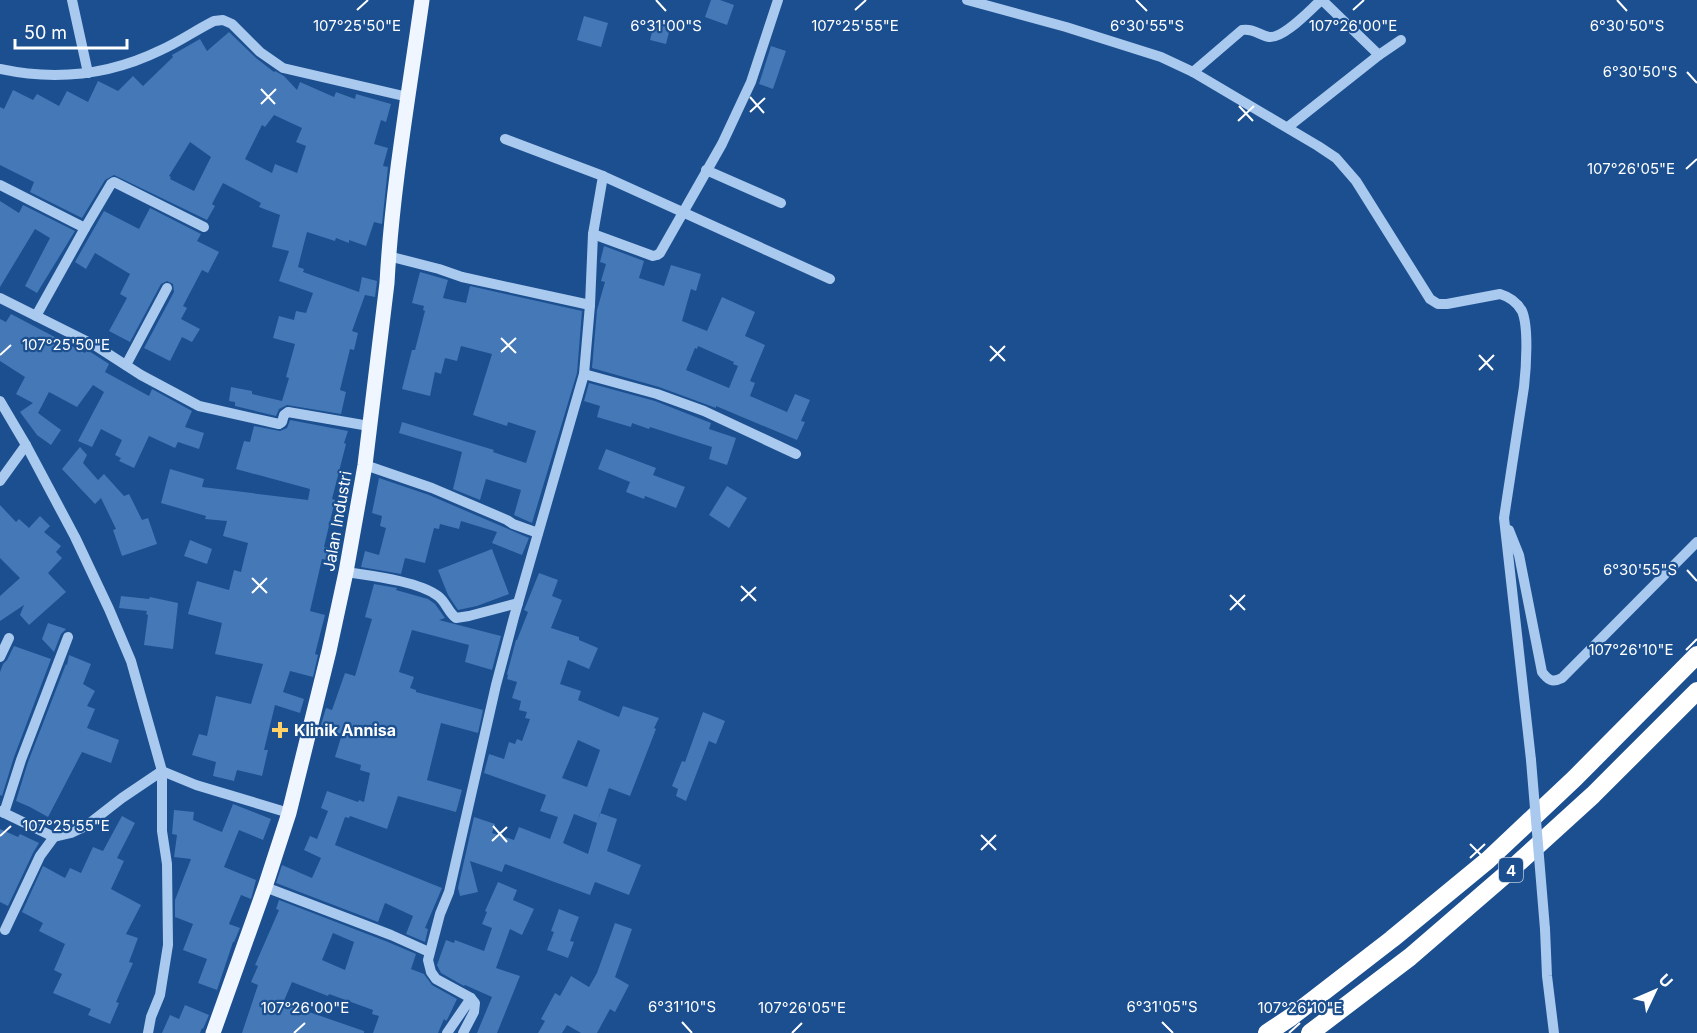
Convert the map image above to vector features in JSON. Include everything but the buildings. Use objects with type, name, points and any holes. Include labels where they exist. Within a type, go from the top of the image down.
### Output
[{"type":"highway","name":"4","points":[[1267,1033],[1392,939],[1488,860],[1575,778],[1697,655]]},
{"type":"highway","name":"4","points":[[1310,1033],[1410,957],[1505,875],[1593,795],[1697,691]]},
{"type":"main road","name":"Jalan Industri","points":[[213,1033],[289,813],[321,686],[346,572],[365,465],[387,283],[388,256],[422,0]]},
{"type":"street","points":[[72,0],[88,73]]},
{"type":"street","points":[[593,234],[655,256],[660,253],[722,144],[751,82],[778,0]]},
{"type":"street","points":[[967,0],[1128,46],[1161,57],[1193,72],[1288,127],[1336,158],[1356,181],[1430,299],[1447,304],[1500,294],[1509,297],[1521,310],[1525,327],[1526,365],[1504,518],[1532,760],[1547,976],[1554,1033]]},
{"type":"street","points":[[1193,72],[1242,30],[1250,29],[1269,37],[1278,36],[1323,1],[1378,55]]},
{"type":"street","points":[[0,69],[38,76],[88,73],[108,69],[151,55],[214,21],[223,20],[232,24],[260,52],[283,68],[408,97]]},
{"type":"street","points":[[1288,127],[1378,55],[1401,40]]},
{"type":"street","points":[[505,139],[603,176],[831,279]]},
{"type":"street","points":[[706,170],[781,203]]},
{"type":"street","points":[[463,1033],[475,1008],[475,1003],[471,998],[436,979],[431,972],[429,952],[449,892],[496,685],[584,374],[593,234],[603,176]]},
{"type":"street","points":[[36,316],[85,228],[114,182],[204,227]]},
{"type":"street","points":[[0,186],[85,228]]},
{"type":"street","points":[[388,256],[439,269],[462,278],[590,305]]},
{"type":"street","points":[[126,365],[167,288]]},
{"type":"street","points":[[0,298],[96,346],[199,406],[279,424],[288,412],[369,426]]},
{"type":"street","points":[[584,374],[657,394],[704,411],[796,454]]},
{"type":"street","points":[[0,401],[75,537],[109,609],[131,661],[162,771],[162,831],[167,864],[168,945],[160,995],[148,1033]]},
{"type":"street","points":[[0,481],[26,445]]},
{"type":"street","points":[[365,465],[432,488],[538,533]]},
{"type":"street","points":[[1504,518],[1519,555],[1542,672],[1551,681],[1562,678],[1697,542]]},
{"type":"street","points":[[346,572],[408,584],[430,591],[441,598],[456,618],[518,603]]},
{"type":"street","points":[[68,637],[2,812],[54,837],[71,833],[86,826],[162,771]]},
{"type":"street","points":[[0,657],[9,638]]},
{"type":"street","points":[[162,771],[196,785],[289,813]]},
{"type":"street","points":[[5,930],[40,856],[54,837]]},
{"type":"street","points":[[265,887],[391,935],[429,952]]},
{"type":"street","points":[[447,1033],[471,998]]},
{"type":"place","name":"Klinik Annisa","points":[[280,730]]}]
